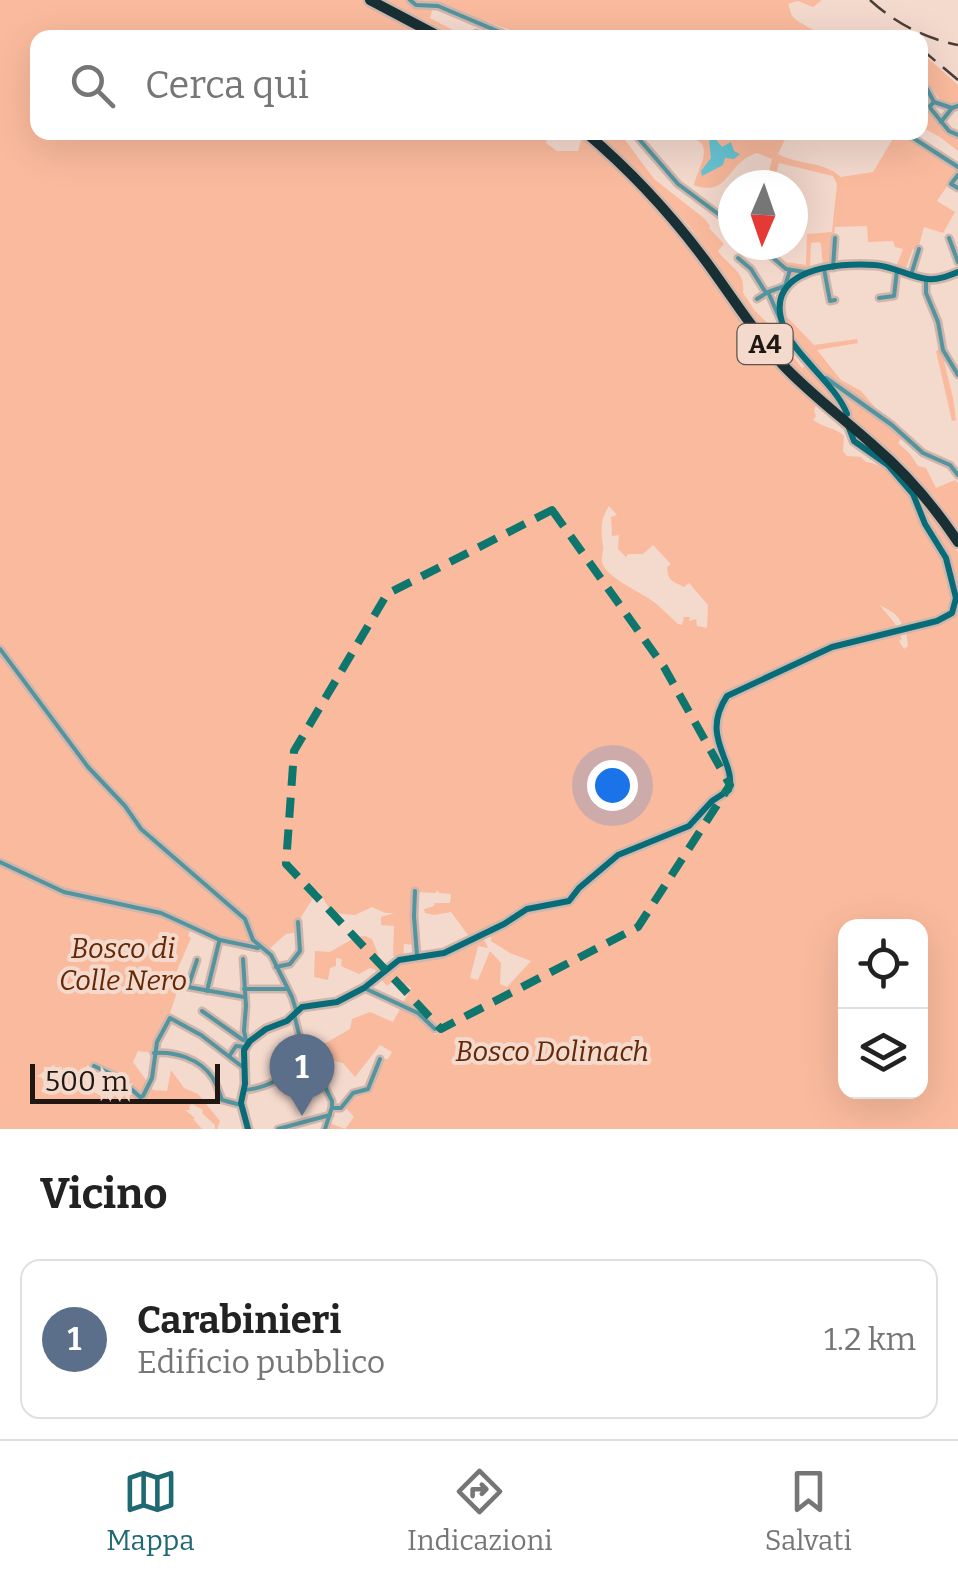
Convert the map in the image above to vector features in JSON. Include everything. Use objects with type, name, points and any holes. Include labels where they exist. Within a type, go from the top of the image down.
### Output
[{"type":"highway","points":[[370,0],[427,30]]},
{"type":"highway","points":[[379,0],[436,30]]},
{"type":"highway","name":"A4","points":[[596,140],[675,223],[784,366],[896,466],[958,538]]},
{"type":"street","points":[[410,0],[416,5],[438,6],[495,30]]},
{"type":"street","points":[[928,93],[934,102],[955,107],[941,122]]},
{"type":"street","points":[[934,102],[930,108],[958,135]]},
{"type":"street","points":[[639,140],[678,184],[718,214]]},
{"type":"street","points":[[916,140],[958,167]]},
{"type":"street","points":[[958,175],[951,184],[958,188]]},
{"type":"street","points":[[834,238],[828,268],[830,301],[835,300]]},
{"type":"street","points":[[949,238],[958,262]]},
{"type":"street","points":[[912,275],[919,249]]},
{"type":"street","points":[[944,250],[954,252]]},
{"type":"street","points":[[740,260],[767,293],[785,330],[847,414]]},
{"type":"street","points":[[777,260],[790,270],[805,272],[872,264],[926,279],[958,272]]},
{"type":"street","points":[[757,300],[784,286],[790,270]]},
{"type":"street","points":[[879,298],[894,296],[897,270]]},
{"type":"street","points":[[782,321],[784,293],[805,272]]},
{"type":"street","points":[[926,279],[926,292],[938,322],[943,350],[958,375]]},
{"type":"street","points":[[820,375],[892,425],[923,453],[950,464],[958,475]]},
{"type":"street","points":[[230,1055],[304,1006],[330,1004],[364,988],[394,963],[444,953],[526,910],[569,901],[624,851],[689,826],[728,790],[730,780],[716,734],[727,696],[832,648],[937,622],[952,613],[956,598],[946,558],[908,486],[882,460],[854,441],[849,428]]},
{"type":"street","points":[[950,464],[958,459]]},
{"type":"street","points":[[1,652],[88,767],[141,829],[233,907],[249,926],[252,943]]},
{"type":"street","points":[[0,862],[64,892],[169,916],[220,940],[252,943],[271,955],[288,988],[306,1059],[325,1087],[332,1108],[325,1129]]},
{"type":"street","points":[[415,892],[417,956]]},
{"type":"street","points":[[276,967],[290,964],[300,951],[298,922]]},
{"type":"street","points":[[208,990],[220,940]]},
{"type":"street","points":[[243,959],[241,1105],[248,1129]]},
{"type":"street","points":[[197,960],[188,987],[245,997]]},
{"type":"street","points":[[244,989],[288,988]]},
{"type":"street","points":[[364,988],[418,1014],[435,1029]]},
{"type":"street","points":[[202,1011],[243,1045]]},
{"type":"street","points":[[94,1066],[118,1076],[140,1097],[152,1078],[157,1042],[170,1018],[244,1066]]},
{"type":"street","points":[[154,1053],[176,1053],[195,1063],[212,1076],[222,1100],[241,1105]]},
{"type":"street","points":[[244,1090],[256,1089],[289,1074],[306,1059]]},
{"type":"street","points":[[332,1108],[341,1108],[353,1094],[368,1089],[380,1059]]},
{"type":"street","points":[[295,1096],[325,1087]]},
{"type":"street","points":[[278,1129],[330,1115]]},
{"type":"highlighted area","points":[[552,510],[664,667],[730,785],[638,927],[441,1029],[286,864],[294,751],[387,594]]},
{"type":"green space","points":[[0,0],[363,0],[421,30],[30,30],[30,140],[547,140],[557,151],[578,151],[581,140],[588,140],[670,223],[817,403],[813,420],[844,436],[843,451],[847,456],[861,457],[896,478],[918,505],[924,504],[958,552],[958,596],[945,563],[954,604],[947,616],[903,629],[898,617],[880,605],[897,628],[832,646],[724,694],[714,737],[730,791],[731,777],[718,731],[729,697],[832,649],[899,633],[904,649],[908,646],[906,631],[941,622],[958,609],[958,1129],[345,1129],[354,1117],[346,1108],[355,1095],[371,1091],[381,1059],[388,1059],[392,1052],[380,1045],[355,1077],[343,1063],[321,1058],[319,1047],[350,1029],[352,1019],[370,1012],[393,1022],[400,1009],[421,1018],[435,1035],[438,1032],[423,1015],[402,1005],[411,988],[396,979],[387,986],[380,978],[396,964],[440,956],[483,937],[488,948],[478,946],[470,978],[478,980],[490,951],[501,963],[500,984],[507,987],[531,961],[491,941],[491,933],[526,909],[471,939],[451,912],[425,913],[424,909],[435,903],[450,903],[451,894],[437,890],[416,892],[416,915],[410,915],[414,918],[415,945],[404,944],[403,958],[398,960],[393,955],[394,926],[381,925],[381,917],[394,913],[372,907],[355,915],[332,913],[318,890],[301,917],[299,932],[286,934],[269,949],[259,947],[252,939],[249,945],[233,943],[191,928],[191,938],[175,975],[173,984],[179,986],[169,1016],[152,1053],[138,1051],[133,1062],[153,1090],[167,1091],[171,1070],[184,1088],[198,1094],[220,1121],[215,1129],[203,1110],[192,1104],[190,1110],[185,1110],[202,1129],[0,1129]],"holes":[[[609,506],[617,515],[611,517],[612,536],[619,535],[618,549],[626,557],[643,554],[653,545],[671,564],[667,567],[672,580],[684,587],[689,583],[708,605],[707,628],[697,626],[696,619],[689,621],[690,617],[684,617],[682,625],[678,624],[605,568],[602,525]],[[87,1065],[119,1078],[115,1087],[110,1085],[107,1099],[84,1087],[82,1079]]]},
{"type":"green space","points":[[385,0],[408,0],[422,8],[433,7],[430,18],[453,30],[444,30]]},
{"type":"green space","points":[[414,0],[822,0],[813,7],[798,1],[788,4],[795,19],[814,30],[510,30],[435,3]]},
{"type":"green space","points":[[928,58],[958,85],[958,104],[944,103],[930,86]]},
{"type":"green space","points":[[928,105],[943,128],[958,138],[958,151],[928,131]]},
{"type":"green space","points":[[604,140],[625,140],[654,179],[705,219],[718,238],[718,260],[726,260],[739,274],[743,293],[755,311],[776,331],[782,329],[784,333],[779,338],[802,368],[809,364],[844,413],[810,384],[775,345],[689,226]]},
{"type":"green space","points":[[696,140],[785,140],[778,154],[827,168],[841,177],[873,172],[892,140],[912,140],[958,170],[937,201],[955,212],[943,233],[924,227],[918,249],[913,249],[905,270],[896,267],[903,249],[895,247],[893,241],[868,242],[867,226],[835,227],[831,266],[823,267],[819,242],[811,243],[810,268],[791,269],[778,260],[806,265],[808,234],[832,232],[837,184],[833,176],[779,163],[777,170],[769,170],[772,159],[757,153],[734,170],[718,170],[718,185],[706,188],[694,185],[704,148]]},
{"type":"green space","points":[[784,297],[787,317],[814,345],[857,339],[858,343],[817,350],[841,380],[861,391],[884,418],[802,353],[784,317]]},
{"type":"green space","points":[[941,349],[953,398],[956,420],[952,421],[936,351]]},
{"type":"green space","points":[[826,380],[902,437],[898,443],[918,466],[926,468],[936,488],[955,480],[958,483],[958,528],[904,463],[850,416],[846,403]]},
{"type":"green space","points":[[365,936],[372,939],[377,962],[384,969],[379,974],[370,968],[359,974],[341,966],[342,959],[336,958],[328,980],[314,977],[315,951],[330,952]]},
{"type":"water","points":[[716,140],[722,147],[731,142],[740,154],[734,159],[725,158],[723,165],[702,176],[701,171],[711,158],[709,141]]},
{"type":"railway","points":[[870,0],[915,30]]},
{"type":"railway","points":[[928,36],[958,45]]},
{"type":"railway","points":[[928,55],[958,80]]},
{"type":"place","name":"Carabinieri","points":[[302,1116]]},
{"type":"park label","name":"Bosco di Colle Nero","points":[[123,964]]},
{"type":"park label","name":"Bosco Dolinach","points":[[552,1051]]}]
